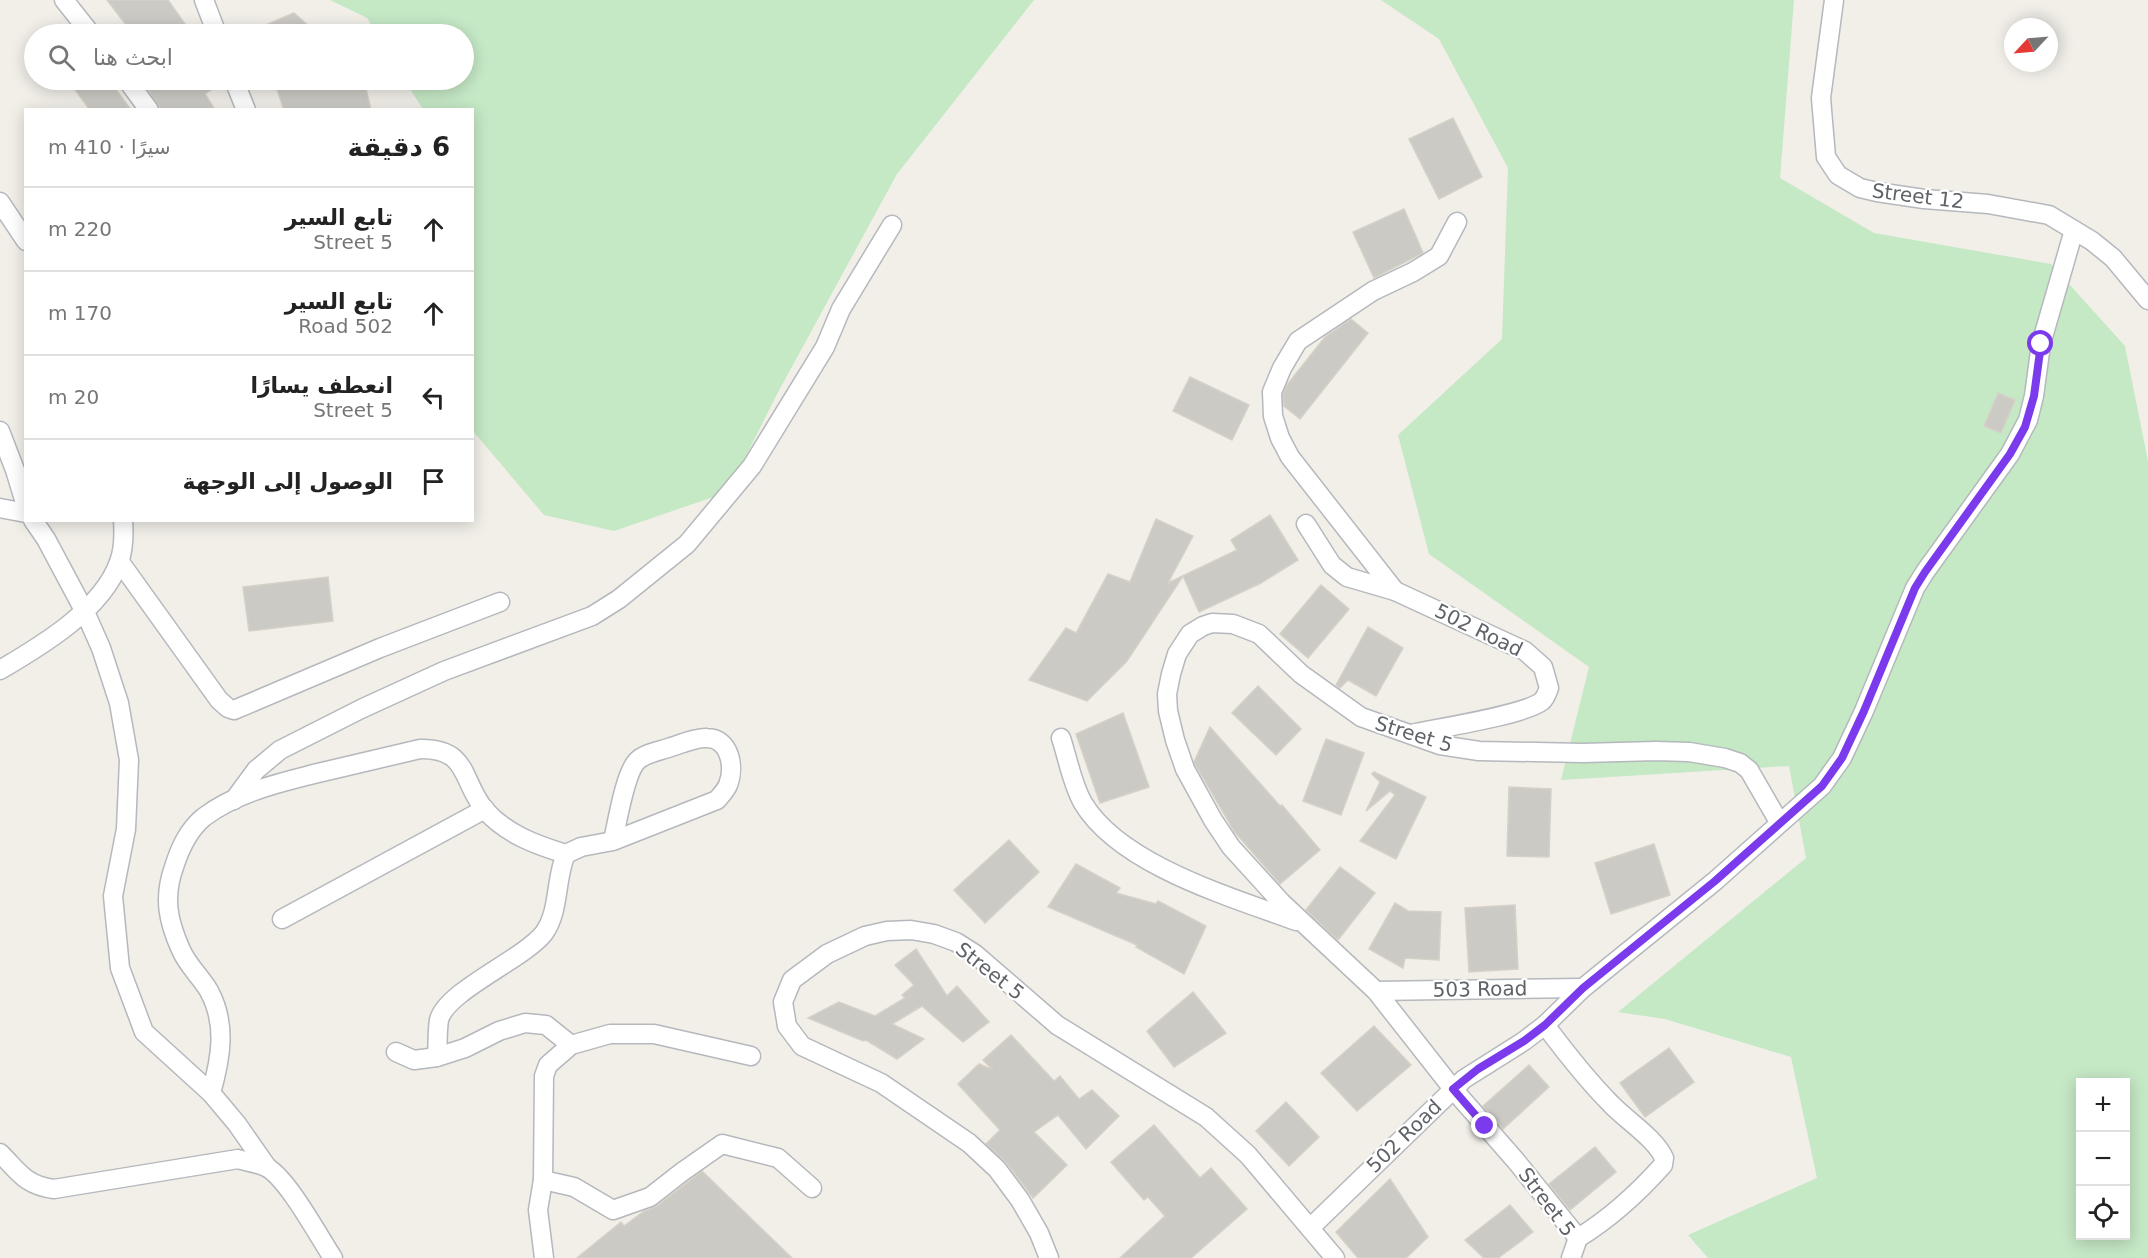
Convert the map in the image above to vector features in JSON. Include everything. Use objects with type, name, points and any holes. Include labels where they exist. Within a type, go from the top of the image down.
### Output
[{"type":"street","points":[[64,0],[83,24]]},
{"type":"street","points":[[204,0],[213,24]]},
{"type":"street","name":"Street 12","points":[[1834,0],[1821,99],[1826,157],[1838,175],[1860,188],[1877,192],[1924,199],[1988,204],[2049,214],[2114,258],[2148,300]]},
{"type":"street","points":[[134,90],[148,108]]},
{"type":"street","points":[[238,90],[245,108]]},
{"type":"street","points":[[0,202],[24,238]]},
{"type":"street","points":[[1395,591],[1290,457],[1280,438],[1273,416],[1272,392],[1298,340],[1373,291],[1413,272],[1439,256],[1457,222]]},
{"type":"street","points":[[234,800],[256,770],[280,750],[444,671],[592,616],[619,599],[687,544],[752,466],[825,347],[840,309],[892,225]]},
{"type":"street","points":[[1779,822],[1810,798],[1842,758],[1915,588],[2010,454],[2025,427],[2034,396],[2044,333],[2074,230]]},
{"type":"street","points":[[0,430],[24,499]]},
{"type":"street","points":[[0,508],[24,513]]},
{"type":"street","points":[[34,522],[46,539],[85,612],[101,648],[119,703],[129,760],[126,829],[113,896],[120,968],[144,1032],[211,1093],[237,1124],[267,1167],[281,1180],[291,1194],[327,1256]]},
{"type":"street","points":[[0,670],[37,648],[85,612],[110,581],[120,562],[124,537],[123,522]]},
{"type":"street","name":"502 Road","points":[[1306,524],[1332,566],[1347,577],[1395,591],[1525,651],[1539,662],[1547,677],[1546,695],[1533,706],[1411,734]]},
{"type":"street","points":[[120,562],[219,700],[234,710],[380,648],[500,602]]},
{"type":"street","name":"Street 5","points":[[1571,1258],[1578,1238],[1516,1161],[1453,1089],[1376,991],[1301,922],[1232,847],[1213,820],[1185,769],[1168,711],[1167,694],[1178,654],[1190,634],[1203,626],[1212,623],[1233,624],[1259,634],[1301,674],[1361,717],[1440,745],[1479,751],[1689,752],[1725,758],[1740,763],[1749,770],[1779,822]]},
{"type":"street","points":[[437,1057],[439,1018],[456,998],[528,948],[545,932],[557,899],[560,867],[566,854],[581,847],[613,841],[717,800],[728,785],[732,766],[728,752],[720,742],[706,737],[652,753],[637,761],[631,770],[613,841]]},
{"type":"street","points":[[1061,738],[1083,803],[1101,827],[1116,840],[1178,875],[1301,922]]},
{"type":"street","points":[[211,1093],[219,1063],[221,1037],[218,1011],[208,990],[186,961],[171,928],[167,903],[170,877],[179,853],[188,834],[204,817],[267,785],[420,749],[433,748],[451,755],[461,766],[485,809],[508,830],[536,845],[566,854]]},
{"type":"street","points":[[282,919],[485,809]]},
{"type":"street","name":"502 Road","points":[[1310,1227],[1453,1089],[1478,1069],[1524,1041],[1545,1025],[1583,988],[1715,881],[1779,822]]},
{"type":"street","name":"Street 5","points":[[1048,1258],[1039,1233],[1014,1192],[997,1169],[969,1143],[881,1083],[802,1046],[787,1026],[783,1002],[792,980],[827,954],[865,936],[887,931],[911,930],[934,934],[956,942],[975,954],[1057,1025],[1206,1117],[1248,1155],[1335,1258]]},
{"type":"street","name":"503 Road","points":[[1376,991],[1583,988]]},
{"type":"street","points":[[396,1052],[414,1060],[437,1057],[465,1048],[499,1031],[525,1023],[546,1025],[571,1045]]},
{"type":"street","points":[[1545,1025],[1580,1070],[1619,1113],[1651,1141],[1664,1158],[1663,1165],[1624,1205],[1578,1238]]},
{"type":"street","points":[[544,1258],[538,1210],[543,1180],[544,1076],[548,1065],[571,1045],[610,1034],[654,1034],[751,1056]]},
{"type":"street","points":[[543,1180],[574,1186],[613,1210],[651,1197],[722,1144],[778,1158],[812,1188]]},
{"type":"street","points":[[0,1153],[26,1179],[39,1187],[54,1189],[238,1159],[267,1167]]},
{"type":"street","points":[[1039,1233],[1064,1258]]},
{"type":"green space","points":[[330,0],[1034,0],[897,174],[776,396],[728,492],[614,531],[544,515],[474,432],[474,108],[422,108],[411,90],[474,90],[474,24],[371,24],[367,18]]},
{"type":"green space","points":[[1381,0],[1794,0],[1780,178],[1874,233],[2051,264],[2125,346],[2148,461],[2148,1258],[1708,1258],[1688,1235],[1817,1178],[1791,1057],[1665,1019],[1618,1012],[1806,858],[1789,766],[1561,780],[1589,667],[1429,554],[1398,435],[1502,339],[1508,168],[1439,39]]},
{"type":"building","points":[[107,0],[168,0],[185,24],[125,24]]},
{"type":"building","points":[[294,13],[307,24],[268,24]]},
{"type":"building","points":[[75,90],[116,90],[130,108],[89,108]]},
{"type":"building","points":[[149,90],[211,90],[205,94],[214,108],[161,108]]},
{"type":"building","points":[[277,90],[366,90],[371,108],[283,108]]},
{"type":"building","points":[[1453,118],[1482,177],[1439,199],[1409,139]]},
{"type":"building","points":[[1404,209],[1423,253],[1374,278],[1353,232]]},
{"type":"building","points":[[1351,319],[1368,333],[1300,419],[1284,406],[1283,394],[1287,385],[1325,337]]},
{"type":"building","points":[[1190,377],[1249,405],[1232,440],[1173,411]]},
{"type":"building","points":[[1998,393],[2015,400],[2001,433],[1984,426]]},
{"type":"building","points":[[1270,515],[1298,560],[1261,583],[1199,612],[1183,576],[1127,661],[1087,701],[1029,680],[1066,628],[1076,633],[1108,574],[1130,582],[1156,519],[1193,536],[1168,583],[1237,550],[1231,540]]},
{"type":"building","points":[[328,577],[333,621],[249,631],[243,587]]},
{"type":"building","points":[[1321,585],[1349,609],[1308,658],[1280,634]]},
{"type":"building","points":[[1368,627],[1403,648],[1376,696],[1348,680],[1340,688],[1336,685]]},
{"type":"building","points":[[1258,686],[1301,729],[1276,755],[1232,713]]},
{"type":"building","points":[[1123,713],[1149,787],[1100,803],[1076,734]]},
{"type":"building","points":[[1210,727],[1320,850],[1280,884],[1234,831],[1194,762]]},
{"type":"building","points":[[1326,739],[1364,753],[1341,815],[1303,801]]},
{"type":"building","points":[[1374,772],[1426,797],[1396,859],[1360,841],[1395,795],[1390,791],[1366,811],[1380,782],[1372,774]]},
{"type":"building","points":[[1509,787],[1551,789],[1549,857],[1507,856]]},
{"type":"building","points":[[1009,840],[1039,872],[985,923],[954,890]]},
{"type":"building","points":[[1654,844],[1670,895],[1611,914],[1595,863]]},
{"type":"building","points":[[1076,864],[1120,888],[1116,893],[1156,904],[1158,901],[1206,926],[1184,974],[1136,947],[1137,945],[1048,907]]},
{"type":"building","points":[[1340,867],[1375,893],[1338,940],[1306,910]]},
{"type":"building","points":[[1395,903],[1408,911],[1441,912],[1439,960],[1405,958],[1403,968],[1369,949]]},
{"type":"building","points":[[1515,905],[1518,969],[1469,972],[1465,908]]},
{"type":"building","points":[[916,949],[947,996],[957,986],[989,1022],[963,1042],[922,1006],[892,1024],[924,1039],[897,1059],[866,1040],[863,1041],[808,1018],[839,1002],[875,1016],[905,998],[902,995],[914,985],[895,965]]},
{"type":"building","points":[[1193,992],[1226,1033],[1174,1067],[1147,1031]]},
{"type":"building","points":[[1374,1026],[1411,1065],[1357,1111],[1321,1073]]},
{"type":"building","points":[[1011,1035],[1054,1081],[1060,1076],[1079,1099],[1092,1090],[1119,1116],[1086,1149],[1058,1115],[1034,1132],[1067,1165],[1033,1198],[1006,1162],[986,1144],[1000,1130],[958,1084],[979,1064],[993,1070],[983,1060]]},
{"type":"building","points":[[1669,1048],[1694,1082],[1645,1117],[1620,1083]]},
{"type":"building","points":[[1529,1065],[1549,1087],[1503,1129],[1483,1106]]},
{"type":"building","points":[[1286,1102],[1319,1137],[1289,1166],[1256,1131]]},
{"type":"building","points":[[1154,1125],[1200,1178],[1211,1168],[1247,1209],[1191,1258],[1120,1258],[1165,1216],[1148,1197],[1144,1200],[1111,1162]]},
{"type":"building","points":[[1595,1147],[1616,1172],[1570,1210],[1549,1184]]},
{"type":"building","points":[[702,1171],[792,1258],[577,1258],[621,1222],[624,1226],[643,1212],[657,1206]]},
{"type":"building","points":[[1390,1179],[1428,1237],[1406,1258],[1358,1258],[1336,1232]]},
{"type":"building","points":[[1510,1205],[1533,1232],[1498,1258],[1484,1258],[1465,1240]]},
{"type":"route","points":[[1485,1126],[1453,1089],[1478,1069],[1524,1041],[1545,1025],[1583,988],[1715,881],[1779,822],[1810,798],[1830,776],[1842,758],[1864,711],[1915,588],[2010,454],[2025,427],[2034,396],[2041,344]]}]
